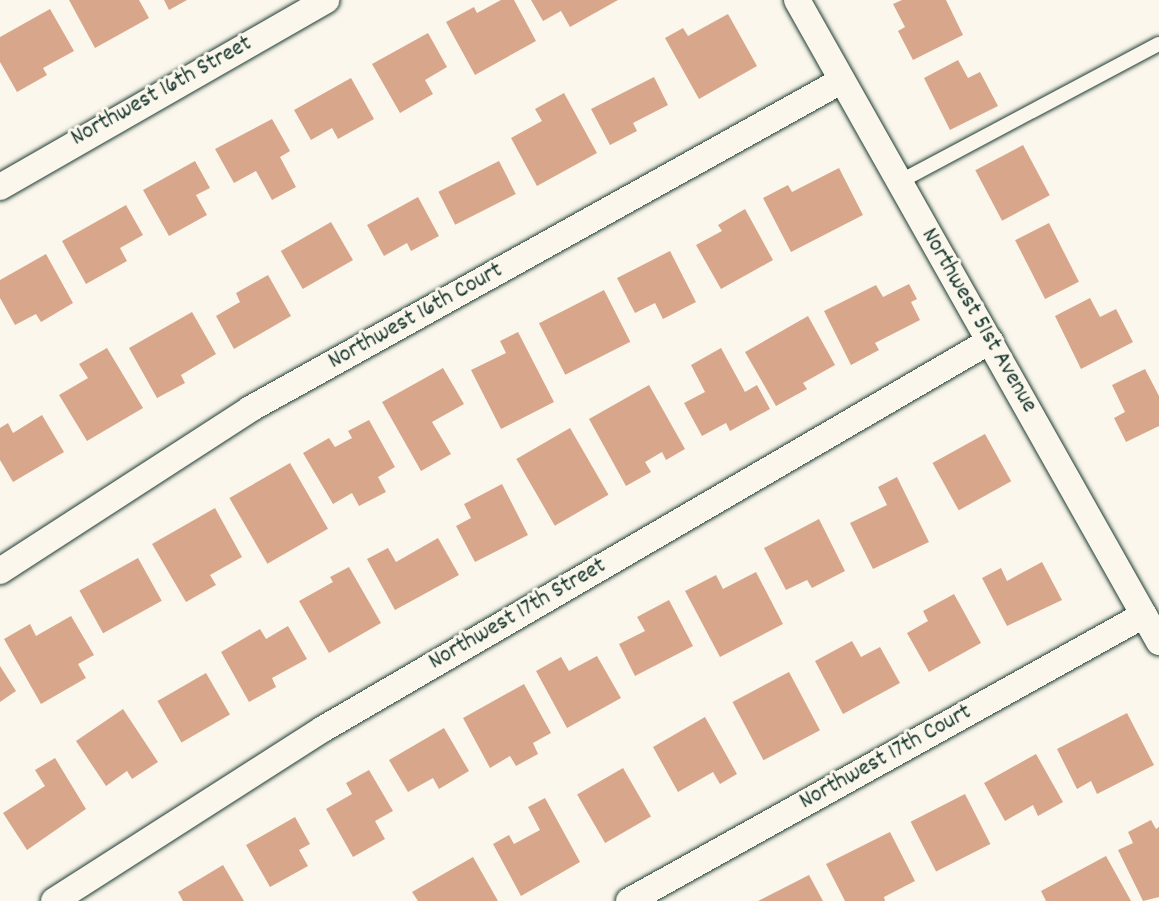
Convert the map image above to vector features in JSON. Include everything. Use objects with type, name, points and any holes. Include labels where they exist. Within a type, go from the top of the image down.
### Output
[{"type":"street","name":"Northwest 16th Street","points":[[0,187],[326,0]]},
{"type":"street","name":"Northwest 51st Avenue","points":[[797,0],[1159,642]]},
{"type":"street","name":"Northwest 16th Court","points":[[0,571],[250,409],[841,81]]},
{"type":"street","name":"Northwest 17th Street","points":[[54,901],[323,729],[990,341]]},
{"type":"street","name":"Northwest 17th Court","points":[[629,901],[1144,615]]},
{"type":"lane","points":[[899,182],[1159,44]]},
{"type":"building","points":[[69,0],[139,0],[149,18],[95,48]]},
{"type":"building","points":[[164,0],[187,0],[169,10]]},
{"type":"building","points":[[501,0],[514,0],[536,41],[475,75],[446,22],[474,7],[477,13]]},
{"type":"building","points":[[531,0],[618,0],[570,27],[561,11],[543,21]]},
{"type":"building","points":[[902,0],[946,0],[963,35],[913,60],[898,31],[905,27],[893,4]]},
{"type":"building","points":[[50,9],[74,51],[43,68],[47,75],[17,92],[0,62],[0,37]]},
{"type":"building","points":[[728,14],[757,66],[699,99],[665,38],[683,28],[688,36]]},
{"type":"building","points":[[428,33],[447,67],[425,80],[433,94],[400,113],[372,64]]},
{"type":"building","points":[[958,60],[968,78],[980,72],[998,106],[950,130],[924,78]]},
{"type":"building","points":[[654,77],[668,105],[633,123],[637,131],[610,145],[591,109]]},
{"type":"building","points":[[351,78],[374,119],[338,139],[332,128],[311,140],[294,110]]},
{"type":"building","points":[[564,93],[597,153],[537,186],[511,138],[542,121],[535,109]]},
{"type":"building","points":[[272,119],[290,151],[280,157],[296,187],[272,200],[256,171],[234,183],[215,149]]},
{"type":"building","points":[[1023,145],[1050,195],[1002,221],[975,170]]},
{"type":"building","points":[[195,161],[210,188],[196,195],[207,215],[169,236],[143,190]]},
{"type":"building","points":[[499,161],[516,194],[455,225],[438,192]]},
{"type":"building","points":[[839,168],[863,215],[791,252],[763,198],[788,185],[792,192]]},
{"type":"building","points":[[418,197],[439,236],[411,251],[407,243],[384,256],[367,225]]},
{"type":"building","points":[[126,205],[143,235],[120,248],[127,261],[86,284],[62,241]]},
{"type":"building","points":[[745,209],[773,260],[721,289],[696,245],[722,231],[718,225]]},
{"type":"building","points":[[331,222],[353,260],[303,289],[281,251]]},
{"type":"building","points":[[1049,223],[1079,282],[1045,299],[1015,240]]},
{"type":"building","points":[[670,251],[696,302],[663,319],[655,303],[635,313],[617,278]]},
{"type":"building","points":[[46,254],[73,303],[41,322],[36,314],[15,325],[0,298],[0,280]]},
{"type":"building","points":[[268,275],[291,316],[234,349],[216,316],[240,302],[236,293]]},
{"type":"building","points":[[909,284],[917,299],[911,302],[920,320],[875,343],[879,350],[851,365],[824,311],[876,285],[883,297]]},
{"type":"building","points":[[604,290],[630,342],[565,375],[539,323]]},
{"type":"building","points":[[1090,298],[1100,317],[1116,309],[1133,342],[1081,369],[1055,316]]},
{"type":"building","points":[[192,312],[216,354],[181,375],[185,383],[157,398],[129,348]]},
{"type":"building","points":[[808,316],[835,365],[803,383],[807,389],[776,406],[745,352]]},
{"type":"building","points":[[518,332],[554,402],[501,429],[471,370],[506,353],[500,341]]},
{"type":"building","points":[[107,348],[143,408],[87,441],[59,395],[88,378],[79,364]]},
{"type":"building","points":[[721,348],[745,392],[757,385],[770,409],[730,431],[726,423],[702,436],[684,403],[705,392],[691,365]]},
{"type":"building","points":[[443,368],[464,404],[432,422],[451,454],[421,471],[382,402]]},
{"type":"building","points":[[1145,369],[1159,396],[1159,426],[1126,442],[1114,418],[1125,412],[1112,385]]},
{"type":"building","points":[[649,385],[685,449],[666,460],[662,452],[645,462],[651,472],[626,486],[589,419]]},
{"type":"building","points":[[42,415],[64,452],[13,482],[0,460],[0,428],[8,423],[13,433]]},
{"type":"building","points":[[369,420],[395,467],[378,477],[386,492],[359,506],[352,493],[333,504],[303,453],[329,438],[335,447],[352,438],[348,431]]},
{"type":"building","points":[[570,428],[608,495],[555,526],[516,459]]},
{"type":"building","points":[[985,434],[1011,481],[959,510],[933,463]]},
{"type":"building","points":[[290,463],[328,529],[267,564],[229,498]]},
{"type":"building","points":[[897,477],[929,542],[873,569],[850,523],[887,505],[878,487]]},
{"type":"building","points":[[502,484],[528,535],[475,562],[456,526],[471,518],[464,504]]},
{"type":"building","points":[[215,508],[242,557],[210,575],[216,585],[186,602],[152,544]]},
{"type":"building","points":[[819,519],[845,571],[812,588],[807,580],[786,590],[764,548]]},
{"type":"building","points":[[438,538],[459,575],[395,610],[367,559],[388,548],[396,562]]},
{"type":"building","points":[[138,558],[162,601],[103,633],[79,590]]},
{"type":"building","points":[[1042,562],[1062,600],[1007,626],[982,578],[1001,568],[1007,581]]},
{"type":"building","points":[[349,567],[381,623],[329,653],[299,601],[333,582],[330,577]]},
{"type":"building","points":[[756,572],[783,624],[720,657],[685,591],[716,575],[723,589]]},
{"type":"building","points":[[954,594],[981,643],[929,672],[907,633],[928,621],[923,611]]},
{"type":"building","points":[[669,600],[693,646],[635,676],[619,644],[645,631],[637,617]]},
{"type":"building","points":[[71,616],[94,655],[78,664],[86,678],[41,704],[4,639],[30,624],[36,636]]},
{"type":"building","points":[[288,626],[307,659],[272,678],[276,687],[249,702],[221,652],[260,629],[266,639]]},
{"type":"building","points":[[852,641],[861,657],[880,647],[900,683],[843,714],[815,661]]},
{"type":"building","points":[[597,656],[621,698],[567,728],[536,671],[561,657],[569,671]]},
{"type":"building","points":[[0,666],[16,691],[0,702]]},
{"type":"building","points":[[789,672],[820,730],[763,760],[732,702]]},
{"type":"building","points":[[206,673],[230,715],[182,743],[158,701]]},
{"type":"building","points":[[524,684],[551,733],[533,743],[538,754],[516,766],[510,756],[490,768],[463,718]]},
{"type":"building","points":[[123,709],[158,762],[132,779],[127,771],[106,786],[76,741]]},
{"type":"building","points":[[1127,713],[1154,765],[1097,794],[1091,781],[1077,789],[1057,749]]},
{"type":"building","points":[[705,717],[737,774],[720,784],[713,772],[678,792],[653,747]]},
{"type":"building","points":[[444,728],[469,771],[439,789],[433,778],[408,792],[389,760]]},
{"type":"building","points":[[1036,754],[1063,802],[1038,816],[1033,805],[1005,821],[984,783]]},
{"type":"building","points":[[55,758],[86,809],[27,850],[3,813],[45,786],[35,770]]},
{"type":"building","points":[[623,768],[651,816],[605,843],[577,794]]},
{"type":"building","points":[[369,770],[393,811],[375,821],[385,839],[353,857],[326,809],[352,794],[346,783]]},
{"type":"building","points":[[965,794],[990,844],[936,872],[911,822]]},
{"type":"building","points":[[545,798],[580,862],[521,896],[493,844],[509,835],[514,844],[540,830],[528,807]]},
{"type":"building","points":[[295,817],[310,844],[299,850],[308,866],[270,887],[246,845]]},
{"type":"building","points":[[1151,820],[1156,829],[1159,827],[1159,897],[1143,901],[1118,850],[1133,843],[1128,832]]},
{"type":"building","points":[[890,832],[915,881],[884,897],[885,901],[845,901],[826,864]]},
{"type":"building","points":[[1106,856],[1131,901],[1046,901],[1041,891]]},
{"type":"building","points":[[473,857],[498,901],[418,901],[412,892]]},
{"type":"building","points":[[223,865],[244,901],[183,901],[178,892]]},
{"type":"building","points":[[809,875],[823,901],[758,901]]}]
